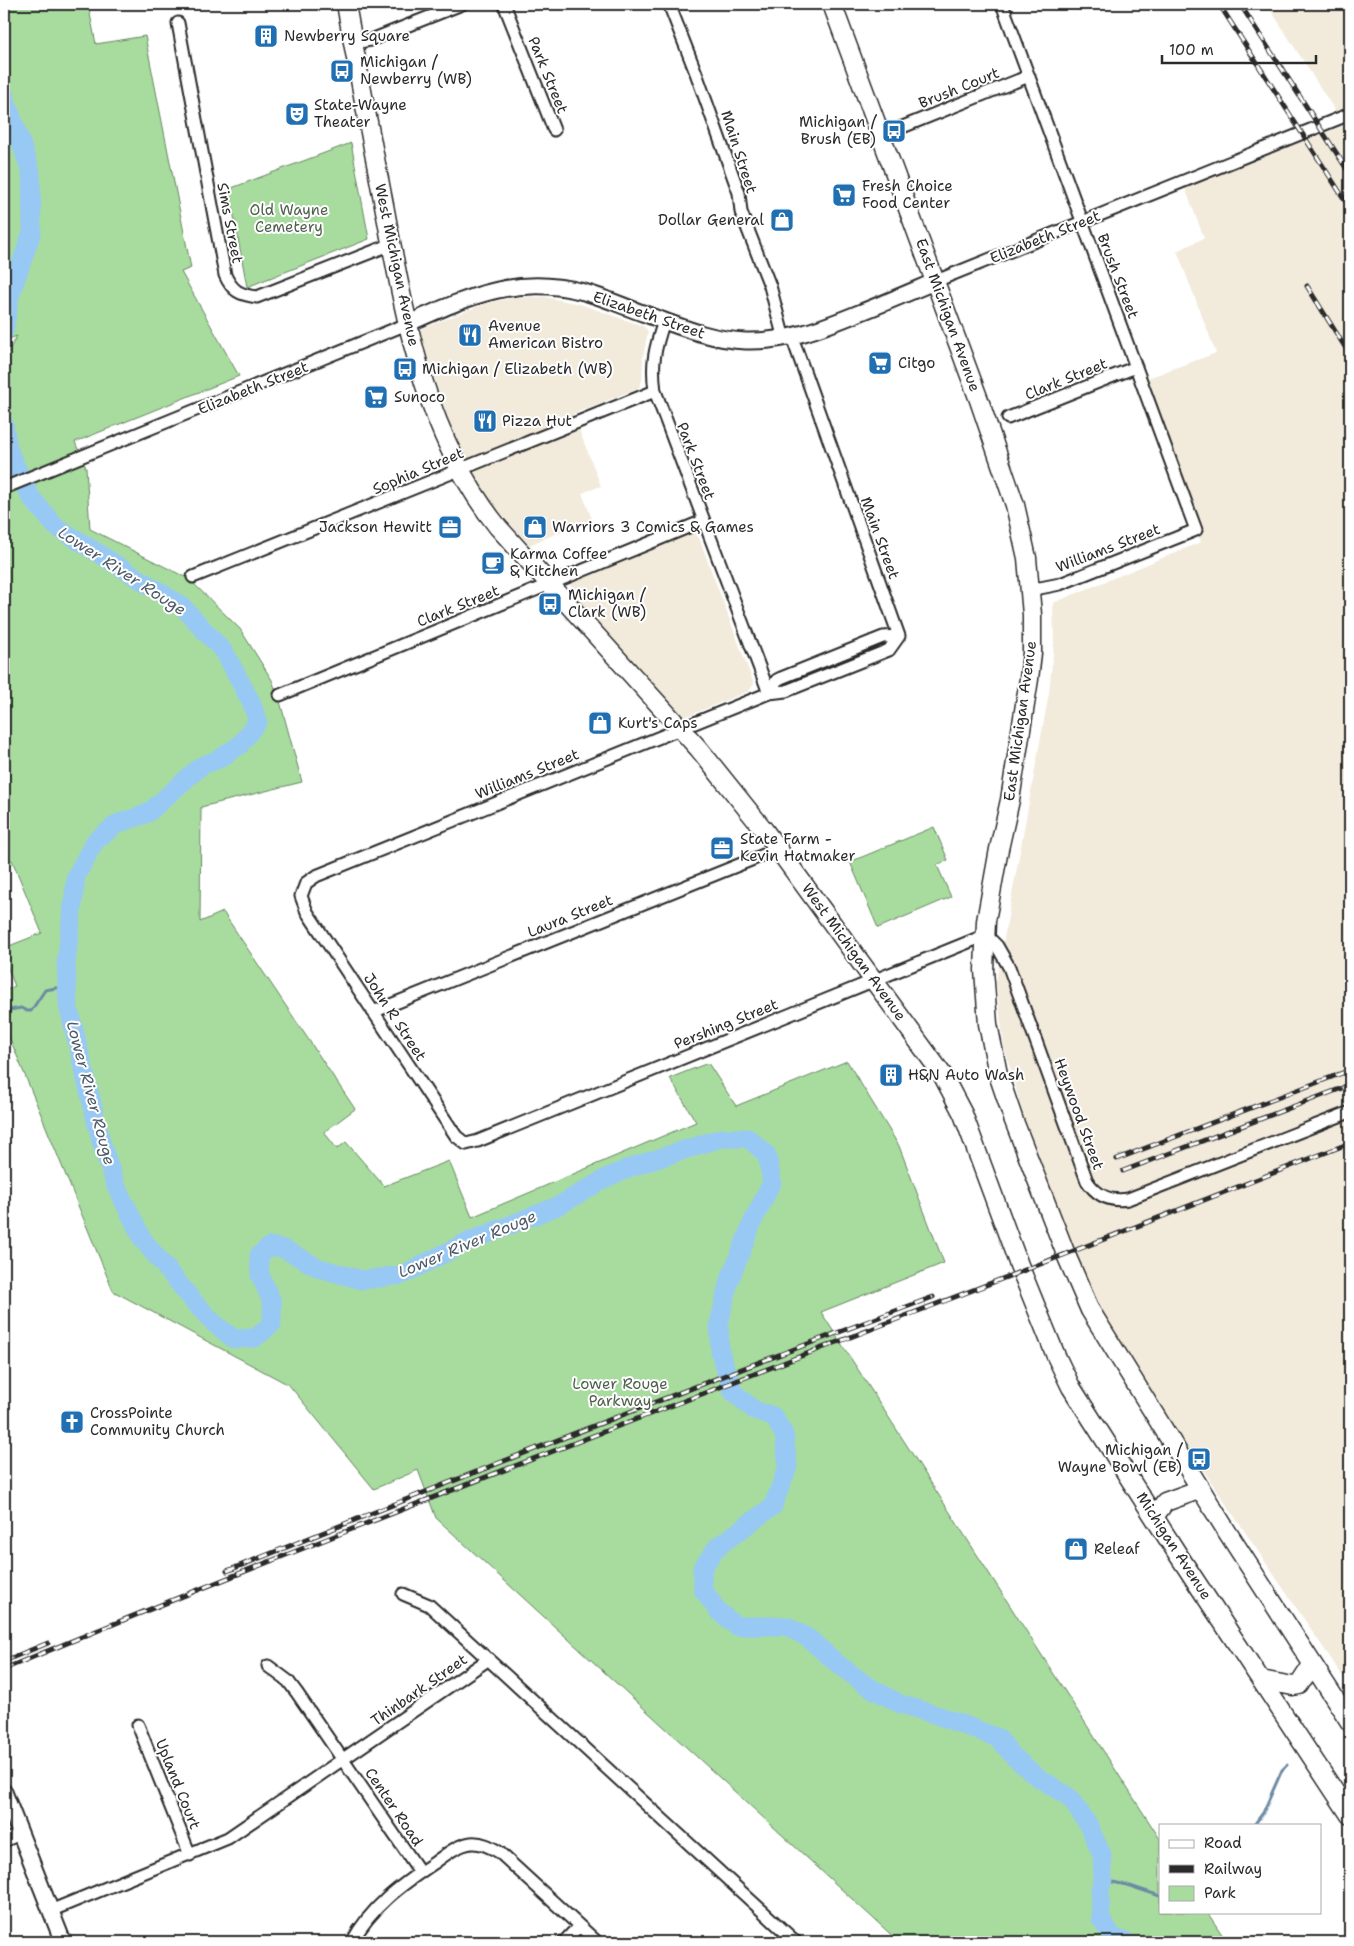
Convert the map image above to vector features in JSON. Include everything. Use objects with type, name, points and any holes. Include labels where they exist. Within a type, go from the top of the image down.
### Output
[{"type":"main road","name":"West Michigan Avenue","points":[[346,4],[407,324],[439,428],[458,469],[482,508],[681,730],[777,846],[942,1074],[963,1114],[1019,1265]]},
{"type":"main road","name":"East Michigan Avenue","points":[[832,4],[936,281],[1015,506],[1027,558],[1033,634],[1029,679],[1010,800],[991,894],[984,970],[988,1024],[998,1074],[1014,1120],[1090,1310],[1201,1489]]},
{"type":"main road","name":"Michigan Avenue","points":[[1019,1265],[1056,1356],[1072,1387],[1154,1517],[1350,1815]]},
{"type":"main road","points":[[1154,1517],[1165,1502],[1201,1489],[1350,1722]]},
{"type":"main road","points":[[1261,1680],[1293,1686],[1299,1685],[1312,1665]]},
{"type":"street","points":[[353,43],[371,40],[462,4]]},
{"type":"street","name":"Park Street","points":[[504,4],[554,130]]},
{"type":"street","name":"Main Street","points":[[669,4],[739,193],[741,212],[899,636]]},
{"type":"street","name":"Brush Street","points":[[1002,4],[1196,530]]},
{"type":"street","name":"Sims Street","points":[[178,23],[225,276],[229,285],[239,294],[257,297],[392,244]]},
{"type":"street","name":"Brush Court","points":[[900,128],[1029,76]]},
{"type":"street","name":"Elizabeth Street","points":[[4,488],[478,294],[505,288],[533,286],[584,292],[703,335],[728,340],[747,341],[788,338],[814,331],[1350,114]]},
{"type":"street","name":"Park Street","points":[[664,321],[654,352],[653,375],[655,392],[769,692]]},
{"type":"street","name":"Clark Street","points":[[1008,418],[1136,367]]},
{"type":"street","name":"Sophia Street","points":[[193,577],[394,498],[458,469],[655,392]]},
{"type":"street","name":"Clark Street","points":[[280,695],[703,521]]},
{"type":"street","name":"Williams Street","points":[[1030,590],[1060,584],[1196,530]]},
{"type":"street","name":"Williams Street","points":[[302,890],[306,883],[316,876],[611,756],[681,730],[769,692],[777,680],[781,678],[883,637],[899,636]]},
{"type":"street","name":"Laura Street","points":[[373,1012],[766,854],[777,846]]},
{"type":"street","name":"John R Street","points":[[302,890],[302,902],[307,912],[456,1136],[466,1144],[478,1141]]},
{"type":"street","name":"Pershing Street","points":[[478,1141],[986,935]]},
{"type":"street","name":"Heywood Street","points":[[986,935],[1010,967],[1087,1181],[1103,1197],[1118,1200],[1128,1199],[1350,1112]]},
{"type":"street","points":[[403,1594],[429,1605],[489,1659]]},
{"type":"street","name":"Thinbark Street","points":[[50,1911],[228,1838],[489,1659],[795,1942]]},
{"type":"street","name":"Center Road","points":[[268,1666],[288,1681],[420,1872]]},
{"type":"street","name":"Upland Court","points":[[138,1725],[190,1855]]},
{"type":"street","points":[[4,1792],[63,1942]]},
{"type":"street","points":[[4,1840],[20,1834]]},
{"type":"street","points":[[352,1942],[376,1908],[394,1890],[460,1846],[473,1843],[483,1844],[499,1852],[597,1942]]},
{"type":"street","points":[[564,1942],[579,1926]]},
{"type":"shaded area","points":[[1267,4],[1350,4],[1350,1687],[1165,1414],[1098,1308],[1083,1276],[1023,1114],[1004,1047],[996,982],[1049,693],[1054,643],[1053,603],[1201,542],[1145,379],[1216,353],[1177,251],[1204,238],[1185,188],[1344,125]]},
{"type":"shaded area","points":[[517,297],[545,297],[580,304],[643,326],[648,331],[643,357],[642,381],[639,388],[573,414],[601,486],[582,493],[592,519],[529,545],[484,491],[477,487],[457,447],[418,333],[423,328],[487,303]]},
{"type":"shaded area","points":[[689,533],[696,534],[699,538],[754,684],[749,691],[685,717],[679,715],[573,597],[570,589],[571,584],[576,578]]},
{"type":"green space","name":"Lower Rouge Parkway","points":[[4,4],[88,4],[96,44],[145,36],[191,268],[181,272],[239,376],[75,442],[86,468],[90,529],[189,579],[240,629],[272,680],[281,705],[302,782],[201,807],[200,922],[223,912],[355,1109],[324,1132],[337,1149],[346,1142],[384,1186],[449,1161],[472,1217],[696,1122],[670,1078],[708,1063],[736,1106],[847,1061],[899,1146],[944,1263],[821,1312],[1159,1837],[1159,1914],[1208,1914],[1227,1942],[899,1942],[436,1518],[418,1470],[374,1489],[289,1385],[113,1291],[4,1024],[4,991],[15,986],[4,959],[4,948],[42,933],[12,860],[4,863],[4,359],[17,336],[4,341]]},
{"type":"green space","name":"Old Wayne Cemetery","points":[[351,143],[369,239],[247,287],[229,189]]},
{"type":"green space","points":[[934,827],[948,860],[937,865],[951,897],[878,928],[850,862]]},
{"type":"waterway","name":"Lower River Rouge","points":[[4,94],[31,172],[32,232],[10,296],[4,332]]},
{"type":"waterway","name":"Lower River Rouge","points":[[4,424],[8,448],[30,496],[55,526],[182,606],[225,653],[251,702],[258,721],[240,745],[219,759],[201,766],[148,813],[117,824],[95,841],[76,876],[66,964],[68,1005],[102,1145],[116,1186],[143,1240],[194,1302],[215,1324],[234,1339],[255,1338],[272,1324],[272,1302],[260,1275],[259,1255],[270,1246],[284,1249],[319,1268],[362,1280],[402,1275],[465,1243],[560,1205],[606,1178],[629,1168],[721,1138],[748,1138],[767,1155],[772,1182],[753,1221],[728,1284],[719,1325],[720,1352],[733,1392],[754,1410],[773,1416],[784,1434],[788,1466],[773,1506],[717,1547],[702,1568],[703,1590],[718,1611],[736,1626],[787,1626],[808,1638],[866,1685],[900,1704],[937,1715],[998,1738],[1013,1756],[1036,1776],[1069,1797],[1088,1824],[1102,1855],[1101,1919],[1113,1937],[1126,1942]]},
{"type":"waterway","points":[[4,1011],[21,1008],[31,1011],[45,990],[67,986]]},
{"type":"waterway","points":[[1255,1824],[1263,1813],[1282,1770],[1287,1765]]},
{"type":"waterway","points":[[1103,1880],[1127,1885],[1159,1896]]},
{"type":"railway","points":[[1219,4],[1350,208]]},
{"type":"railway","points":[[1240,4],[1350,174]]},
{"type":"railway","points":[[1307,286],[1350,355]]},
{"type":"railway","points":[[1117,1159],[1350,1070]]},
{"type":"railway","points":[[1123,1171],[1350,1085]]},
{"type":"railway","points":[[4,1669],[388,1515],[1350,1143]]},
{"type":"railway","points":[[227,1571],[579,1432],[933,1297]]},
{"type":"railway","points":[[4,1661],[48,1643]]},
{"type":"place","name":"Newberry Square","points":[[266,36]]},
{"type":"place","name":"Michigan / Newberry (WB)","points":[[342,71]]},
{"type":"place","name":"State-Wayne Theater","points":[[297,114]]},
{"type":"place","name":"Michigan / Brush (EB)","points":[[894,131]]},
{"type":"place","name":"Fresh Choice Food Center","points":[[844,195]]},
{"type":"place","name":"Dollar General","points":[[782,220]]},
{"type":"place","name":"Avenue American Bistro","points":[[470,335]]},
{"type":"place","name":"Citgo","points":[[880,363]]},
{"type":"place","name":"Michigan / Elizabeth (WB)","points":[[405,369]]},
{"type":"place","name":"Sunoco","points":[[376,397]]},
{"type":"place","name":"Pizza Hut","points":[[485,421]]},
{"type":"place","name":"Jackson Hewitt","points":[[450,527]]},
{"type":"place","name":"Warriors 3 Comics & Games","points":[[535,527]]},
{"type":"place","name":"Karma Coffee & Kitchen","points":[[493,563]]},
{"type":"place","name":"Michigan / Clark (WB)","points":[[550,604]]},
{"type":"place","name":"Kurt's Caps","points":[[600,723]]},
{"type":"place","name":"State Farm - Kevin Hatmaker","points":[[722,848]]},
{"type":"place","name":"H&N Auto Wash","points":[[891,1075]]},
{"type":"place","name":"CrossPointe Community Church","points":[[72,1422]]},
{"type":"place","name":"Michigan / Wayne Bowl (EB)","points":[[1199,1459]]},
{"type":"place","name":"Releaf","points":[[1076,1549]]}]
